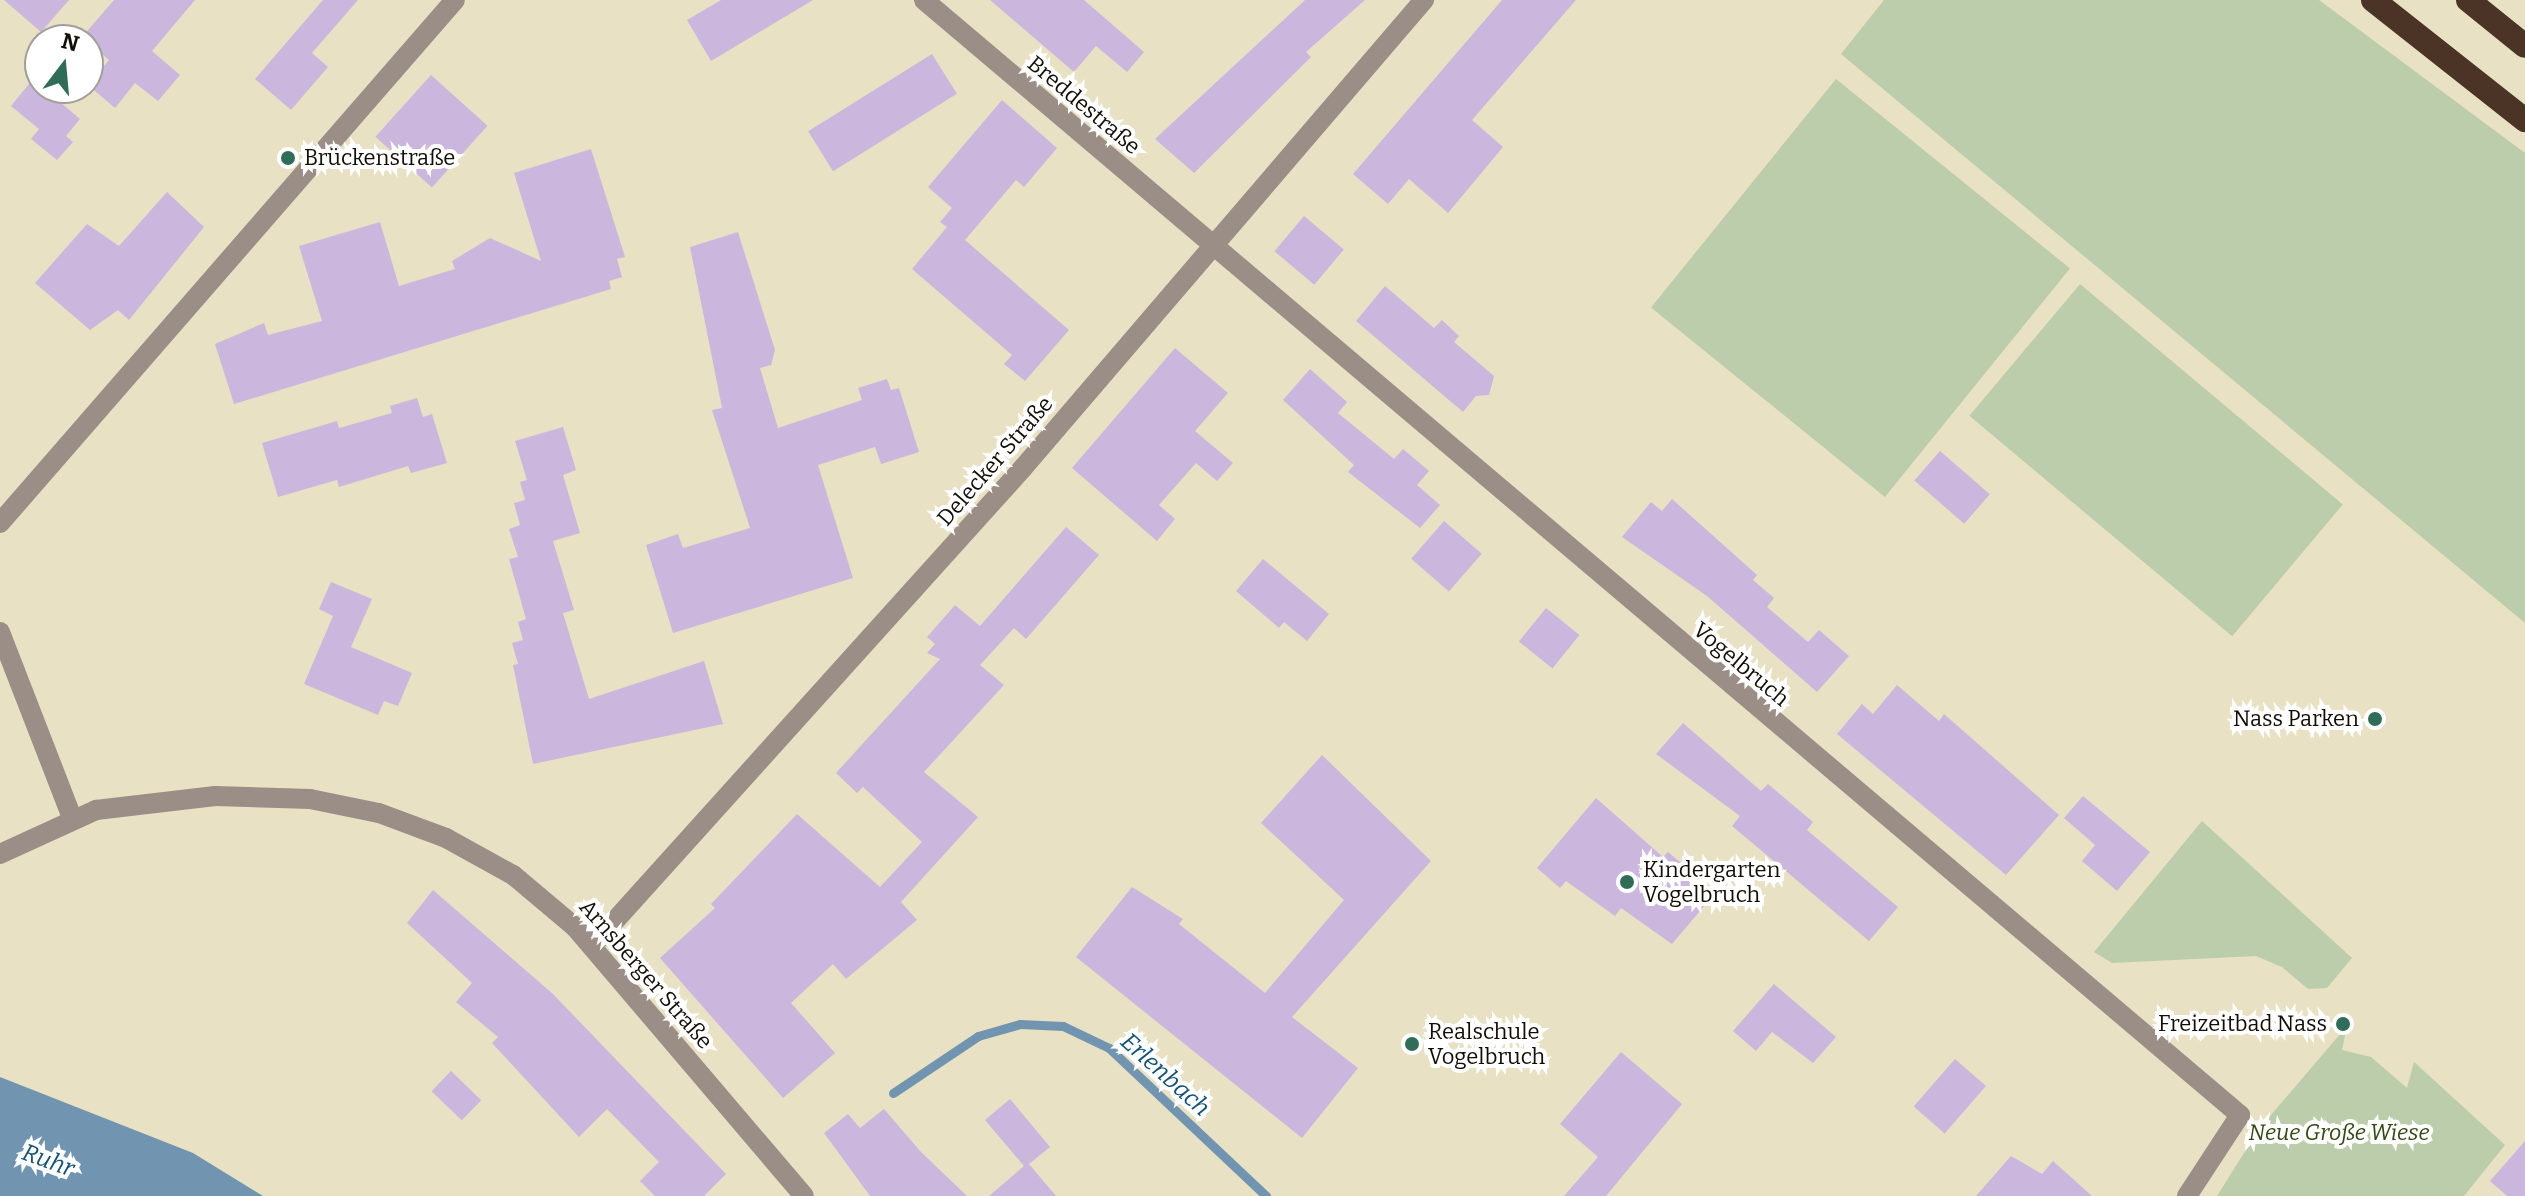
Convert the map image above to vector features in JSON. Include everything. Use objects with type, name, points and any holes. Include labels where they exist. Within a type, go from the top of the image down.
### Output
[{"type":"highway","points":[[2373,0],[2525,120]]},
{"type":"highway","points":[[2468,0],[2525,46]]},
{"type":"street","points":[[0,523],[455,0]]},
{"type":"street","name":"Breddestraße","points":[[924,0],[1214,246]]},
{"type":"street","name":"Delecker Straße","points":[[593,945],[1214,246],[1424,0]]},
{"type":"street","name":"Vogelbruch","points":[[1214,246],[2240,1115],[2187,1196]]},
{"type":"street","points":[[0,632],[72,818]]},
{"type":"street","name":"Arnsberger Straße","points":[[0,854],[72,818],[147,802],[264,795],[379,813],[482,856],[535,891],[593,945],[804,1196]]},
{"type":"green space","points":[[1884,0],[2319,0],[2525,153],[2525,623],[1841,54]]},
{"type":"green space","points":[[1836,79],[2070,268],[1885,497],[1651,307]]},
{"type":"green space","points":[[2080,284],[2343,504],[2232,636],[1969,416]]},
{"type":"green space","points":[[2202,821],[2352,958],[2327,988],[2308,989],[2282,967],[2256,956],[2112,963],[2094,952]]},
{"type":"green space","name":"Neue Große Wiese","points":[[2347,1026],[2342,1050],[2371,1057],[2407,1088],[2414,1062],[2505,1145],[2464,1196],[2217,1196],[2259,1129]]},
{"type":"water","name":"Ruhr","points":[[0,1077],[193,1153],[263,1196],[0,1196]]},
{"type":"building","points":[[4,0],[69,0],[48,24],[32,24]]},
{"type":"building","points":[[114,0],[195,0],[152,51],[180,75],[158,101],[135,83],[115,108],[104,99],[104,66],[109,60],[104,56],[104,24],[93,24]]},
{"type":"building","points":[[323,0],[358,0],[312,53],[328,67],[291,110],[255,79]]},
{"type":"building","points":[[721,0],[813,0],[711,61],[687,20]]},
{"type":"building","points":[[990,0],[1084,0],[1144,52],[1127,72],[1096,46],[1074,72]]},
{"type":"building","points":[[1305,0],[1365,0],[1306,52],[1311,57],[1194,173],[1155,139]]},
{"type":"building","points":[[1502,0],[1576,0],[1472,120],[1503,147],[1448,213],[1409,179],[1388,204],[1353,174]]},
{"type":"building","points":[[932,54],[957,94],[833,171],[808,131]]},
{"type":"building","points":[[431,75],[487,126],[432,188],[375,137]]},
{"type":"building","points":[[24,90],[24,104],[62,104],[80,119],[66,136],[73,142],[57,160],[31,139],[39,129],[11,106]]},
{"type":"building","points":[[1002,100],[1057,148],[1024,187],[1016,180],[965,240],[1069,330],[1025,381],[1004,364],[1012,355],[912,269],[947,227],[940,222],[952,208],[928,187]]},
{"type":"building","points":[[591,149],[625,257],[617,259],[622,277],[609,281],[611,289],[234,404],[215,344],[264,323],[268,335],[322,321],[299,246],[380,222],[399,286],[455,269],[452,261],[490,238],[541,261],[514,173]]},
{"type":"building","points":[[167,192],[204,227],[129,320],[118,310],[90,330],[35,283],[87,224],[119,246]]},
{"type":"building","points":[[1304,216],[1344,249],[1314,285],[1274,251]]},
{"type":"building","points":[[738,232],[775,350],[771,365],[760,368],[778,428],[862,400],[858,388],[887,379],[891,390],[899,388],[919,452],[881,464],[875,447],[818,465],[853,578],[673,633],[646,545],[678,534],[683,548],[750,528],[712,410],[722,408],[690,247]]},
{"type":"building","points":[[1385,286],[1434,328],[1442,320],[1459,336],[1454,342],[1494,376],[1489,395],[1476,396],[1463,412],[1356,321]]},
{"type":"building","points":[[1175,348],[1228,393],[1195,431],[1233,463],[1217,481],[1196,463],[1159,505],[1175,519],[1157,541],[1072,468]]},
{"type":"building","points":[[1310,369],[1347,402],[1338,413],[1394,459],[1403,449],[1429,471],[1417,485],[1440,505],[1420,528],[1348,472],[1354,465],[1283,400]]},
{"type":"building","points":[[417,398],[423,417],[432,414],[447,463],[411,473],[408,466],[339,487],[337,480],[278,497],[262,443],[337,421],[339,428],[392,413],[390,406]]},
{"type":"building","points":[[563,427],[576,470],[563,475],[580,533],[553,541],[574,610],[563,613],[589,699],[704,661],[723,724],[533,764],[513,665],[518,664],[512,643],[523,640],[518,622],[526,619],[509,559],[518,557],[509,529],[520,525],[514,503],[525,500],[520,482],[527,480],[515,441]]},
{"type":"building","points":[[1940,451],[1990,494],[1964,524],[1914,480]]},
{"type":"building","points":[[1672,499],[1757,575],[1753,580],[1774,598],[1767,607],[1808,642],[1819,630],[1849,656],[1817,692],[1707,596],[1622,537],[1651,502],[1662,511]]},
{"type":"building","points":[[1444,521],[1482,554],[1449,592],[1411,559]]},
{"type":"building","points":[[1066,527],[1099,555],[1026,639],[1014,628],[980,665],[1004,685],[924,772],[978,817],[901,902],[917,920],[846,979],[833,964],[791,1003],[835,1053],[783,1098],[660,958],[715,908],[711,904],[797,814],[880,887],[922,842],[863,787],[857,793],[836,773],[940,659],[927,653],[935,644],[927,637],[955,605],[980,626]]},
{"type":"building","points":[[1263,559],[1329,614],[1307,641],[1284,622],[1279,628],[1236,591]]},
{"type":"building","points":[[331,582],[372,599],[351,647],[412,673],[398,706],[384,701],[378,715],[304,684],[333,616],[319,609]]},
{"type":"building","points":[[1546,608],[1579,635],[1552,668],[1519,641]]},
{"type":"building","points":[[1897,685],[1939,721],[1944,714],[2059,815],[2006,875],[1837,734],[1862,704],[1873,714]]},
{"type":"building","points":[[1683,723],[1761,791],[1768,784],[1813,822],[1807,830],[1898,907],[1869,941],[1732,826],[1740,816],[1656,754]]},
{"type":"building","points":[[1322,755],[1431,861],[1292,1017],[1358,1068],[1302,1138],[1076,957],[1132,887],[1183,919],[1179,924],[1265,993],[1344,900],[1261,823]]},
{"type":"building","points":[[2083,796],[2150,852],[2117,891],[2082,861],[2095,845],[2064,818]]},
{"type":"building","points":[[1596,798],[1663,857],[1668,852],[1716,892],[1672,944],[1621,908],[1615,916],[1566,881],[1560,888],[1537,868]]},
{"type":"building","points":[[433,890],[553,994],[726,1174],[704,1196],[655,1196],[640,1181],[659,1162],[607,1109],[579,1137],[492,1043],[498,1037],[456,1002],[472,983],[407,923]]},
{"type":"building","points":[[1774,984],[1836,1037],[1813,1063],[1772,1032],[1756,1051],[1733,1031]]},
{"type":"building","points":[[1621,1052],[1682,1104],[1606,1196],[1564,1196],[1598,1157],[1560,1124]]},
{"type":"building","points":[[1955,1059],[1986,1086],[1945,1133],[1914,1107]]},
{"type":"building","points":[[451,1071],[481,1100],[462,1120],[432,1091]]},
{"type":"building","points":[[1010,1099],[1050,1147],[1029,1164],[1056,1196],[989,1196],[1024,1166],[985,1120]]},
{"type":"building","points":[[884,1109],[921,1152],[967,1196],[870,1196],[824,1133],[848,1114],[860,1128]]},
{"type":"building","points":[[2525,1141],[2525,1196],[2507,1196],[2490,1181]]},
{"type":"building","points":[[2011,1156],[2042,1174],[2053,1161],[2092,1196],[1976,1196]]},
{"type":"waterway","name":"Erlenbach","points":[[893,1093],[978,1036],[1020,1024],[1063,1026],[1109,1048],[1266,1196]]},
{"type":"place","name":"Brückenstraße","points":[[288,158]]},
{"type":"place","name":"Nass Parken","points":[[2375,719]]},
{"type":"place","name":"Kindergarten Vogelbruch","points":[[1627,882]]},
{"type":"place","name":"Freizeitbad Nass","points":[[2343,1024]]},
{"type":"place","name":"Realschule Vogelbruch","points":[[1412,1044]]}]
